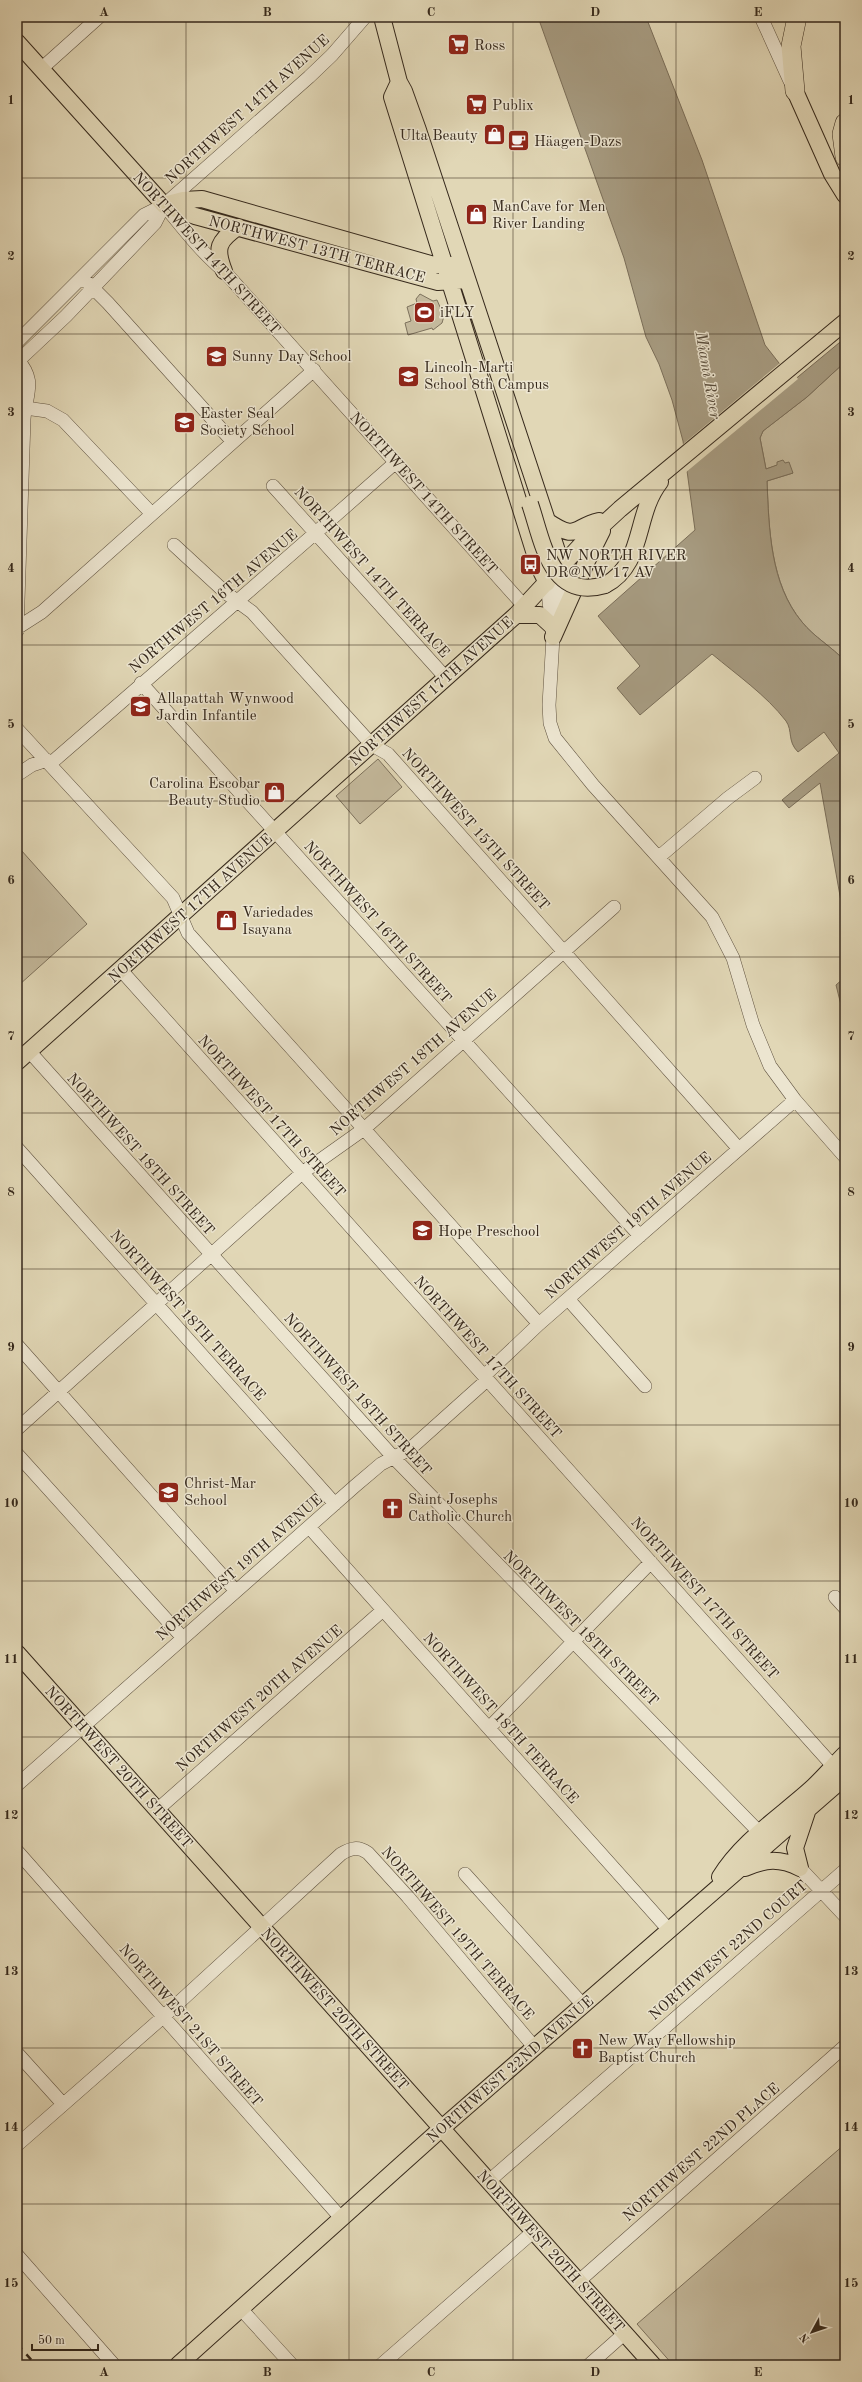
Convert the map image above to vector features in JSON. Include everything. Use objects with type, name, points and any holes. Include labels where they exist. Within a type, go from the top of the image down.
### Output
[{"type":"highway","points":[[795,91],[791,46],[797,17]]},
{"type":"highway","points":[[845,124],[842,134],[845,157]]},
{"type":"main road","points":[[382,17],[399,82],[404,91],[562,566]]},
{"type":"main road","name":"NORTHWEST 14TH STREET","points":[[17,42],[164,205]]},
{"type":"main road","points":[[399,82],[392,97],[471,344],[486,403],[540,567],[547,583]]},
{"type":"main road","points":[[795,91],[832,174],[845,195]]},
{"type":"main road","name":"NORTHWEST 13TH TERRACE","points":[[164,205],[183,200],[202,200],[434,265],[446,265],[465,273]]},
{"type":"main road","name":"NORTHWEST 13TH TERRACE","points":[[164,205],[195,216],[438,282],[451,282],[465,273]]},
{"type":"main road","points":[[224,271],[218,254],[220,246],[226,236],[238,227]]},
{"type":"main road","name":"NORTHWEST 17TH AVENUE","points":[[21,1055],[275,832],[520,611],[562,566],[609,520],[845,322]]},
{"type":"main road","points":[[471,344],[489,385],[550,563],[557,574],[565,580],[578,586],[592,587],[605,584],[620,576],[628,566],[646,505],[668,471]]},
{"type":"main road","points":[[548,521],[562,529],[573,532],[581,530],[591,523],[609,520]]},
{"type":"main road","points":[[520,611],[540,615],[553,632],[586,563],[609,520]]},
{"type":"main road","name":"NORTHWEST 20TH STREET","points":[[17,1653],[654,2365]]},
{"type":"main road","points":[[711,1893],[728,1865],[760,1833],[811,1789],[845,1754]]},
{"type":"main road","name":"NORTHWEST 22ND AVENUE","points":[[178,2365],[442,2128],[845,1777]]},
{"type":"main road","points":[[800,1868],[795,1848],[808,1809]]},
{"type":"main road","points":[[733,1874],[753,1865],[773,1860],[788,1862],[800,1868]]},
{"type":"street","points":[[41,69],[99,17]]},
{"type":"street","name":"NORTHWEST 14TH AVENUE","points":[[17,342],[144,215],[164,205],[320,67],[365,17]]},
{"type":"street","points":[[761,17],[795,91]]},
{"type":"street","name":"NORTHWEST 14TH AVENUE","points":[[17,364],[155,223],[164,205]]},
{"type":"street","name":"NORTHWEST 14TH STREET","points":[[164,205],[212,261],[224,271],[396,462],[520,611]]},
{"type":"street","points":[[82,277],[93,287],[233,442]]},
{"type":"street","points":[[17,364],[29,375],[28,400],[22,413],[17,631]]},
{"type":"street","points":[[17,628],[42,612],[314,370]]},
{"type":"street","points":[[22,413],[47,411],[63,420],[152,514]]},
{"type":"street","name":"NORTHWEST 16TH AVENUE","points":[[49,762],[317,534],[396,462]]},
{"type":"street","name":"NORTHWEST 14TH TERRACE","points":[[273,486],[446,678]]},
{"type":"street","name":"NORTHWEST 15TH STREET","points":[[174,546],[252,612],[372,745],[388,754],[564,950],[739,1149]]},
{"type":"street","points":[[562,566],[559,604],[553,632],[549,688],[552,731],[560,745],[579,769],[705,909],[722,934],[733,958],[760,1046],[770,1066],[795,1100],[845,1157]]},
{"type":"street","points":[[547,583],[553,632]]},
{"type":"street","name":"NORTHWEST 16TH STREET","points":[[141,683],[640,1236]]},
{"type":"street","points":[[17,729],[173,898],[188,932],[539,1324]]},
{"type":"street","points":[[17,775],[32,765],[49,762]]},
{"type":"street","points":[[659,857],[728,798],[755,778]]},
{"type":"street","name":"NORTHWEST 18TH AVENUE","points":[[17,1429],[158,1304],[210,1255],[302,1173],[364,1129],[614,907]]},
{"type":"street","name":"NORTHWEST 17TH STREET","points":[[120,969],[833,1766]]},
{"type":"street","name":"NORTHWEST 18TH STREET","points":[[21,1055],[210,1255],[394,1458],[760,1833]]},
{"type":"street","name":"NORTHWEST 19TH AVENUE","points":[[17,1785],[381,1464],[410,1449],[486,1378],[539,1324],[795,1100]]},
{"type":"street","name":"NORTHWEST 18TH TERRACE","points":[[17,1148],[158,1304],[335,1504]]},
{"type":"street","points":[[568,1299],[646,1386]]},
{"type":"street","points":[[17,1346],[60,1392],[236,1591]]},
{"type":"street","points":[[17,1454],[183,1638]]},
{"type":"street","name":"NORTHWEST 18TH TERRACE","points":[[309,1527],[669,1930]]},
{"type":"street","points":[[488,1728],[651,1562]]},
{"type":"street","points":[[835,1597],[845,1608]]},
{"type":"street","name":"NORTHWEST 20TH AVENUE","points":[[157,1810],[383,1610]]},
{"type":"street","name":"NORTHWEST 19TH TERRACE","points":[[261,1926],[341,1854],[352,1848],[363,1849],[408,1897],[535,2048]]},
{"type":"street","name":"NORTHWEST 21ST STREET","points":[[17,1851],[341,2218]]},
{"type":"street","points":[[800,1868],[845,1916]]},
{"type":"street","name":"NORTHWEST 22ND COURT","points":[[489,2181],[845,1870]]},
{"type":"street","points":[[465,1874],[583,2005]]},
{"type":"street","points":[[17,2145],[163,2017],[261,1926]]},
{"type":"street","name":"NORTHWEST 22ND PLACE","points":[[579,2281],[845,2046]]},
{"type":"street","points":[[17,2053],[62,2104]]},
{"type":"street","points":[[381,2365],[534,2232]]},
{"type":"street","points":[[17,2255],[114,2365]]},
{"type":"street","points":[[241,2309],[292,2365]]},
{"type":"street","points":[[589,2365],[625,2333]]},
{"type":"shaded area","name":"iFLY","points":[[420,294],[433,301],[437,300],[444,316],[442,323],[433,330],[432,328],[408,335],[405,323],[411,321],[407,307],[417,303],[416,299]]},
{"type":"shaded area","points":[[845,362],[845,661],[802,622],[791,607],[783,590],[777,573],[773,554],[767,481],[793,473],[778,465],[766,469],[760,438],[763,431],[807,397]]},
{"type":"shaded area","points":[[378,759],[402,787],[360,824],[336,796]]},
{"type":"shaded area","points":[[21,850],[87,924],[19,985]]},
{"type":"shaded area","points":[[845,2144],[845,2365],[673,2365],[637,2324]]},
{"type":"water","name":"Miami River","points":[[538,17],[646,17],[702,160],[765,345],[793,381],[845,338],[845,362],[807,397],[763,431],[760,438],[766,469],[777,465],[777,462],[783,460],[785,463],[789,462],[793,473],[767,481],[773,555],[783,591],[791,607],[802,622],[845,661],[845,924],[820,783],[789,808],[782,800],[839,753],[824,732],[798,752],[792,744],[786,721],[770,703],[712,654],[640,715],[617,688],[640,666],[598,616],[695,530],[683,441],[672,400],[659,364],[646,337],[624,258]]},
{"type":"water","points":[[845,977],[845,1021],[836,985]]},
{"type":"pier","points":[[780,363],[793,379],[796,376],[798,379],[685,473],[682,445]]},
{"type":"railway","points":[[17,2344],[36,2365]]},
{"type":"place","name":"Ross","points":[[458,45]]},
{"type":"place","name":"Publix","points":[[477,105]]},
{"type":"place","name":"Ulta Beauty","points":[[494,135]]},
{"type":"place","name":"Häagen-Dazs","points":[[519,141]]},
{"type":"place","name":"ManCave for Men River Landing","points":[[477,215]]},
{"type":"place","name":"iFLY","points":[[425,312]]},
{"type":"place","name":"Sunny Day School","points":[[216,356]]},
{"type":"place","name":"Lincoln-Marti School 8th Campus","points":[[409,376]]},
{"type":"place","name":"Easter Seal Society School","points":[[184,422]]},
{"type":"place","name":"NW NORTH RIVER DR@NW 17 AV","points":[[530,564]]},
{"type":"place","name":"Allapattah Wynwood Jardin Infantile","points":[[141,707]]},
{"type":"place","name":"Carolina Escobar Beauty Studio","points":[[275,792]]},
{"type":"place","name":"Variedades Isayana","points":[[227,921]]},
{"type":"place","name":"Hope Preschool","points":[[423,1231]]},
{"type":"place","name":"Christ-Mar School","points":[[168,1492]]},
{"type":"place","name":"Saint Josephs Catholic Church","points":[[392,1508]]},
{"type":"place","name":"New Way Fellowship Baptist Church","points":[[583,2049]]}]
